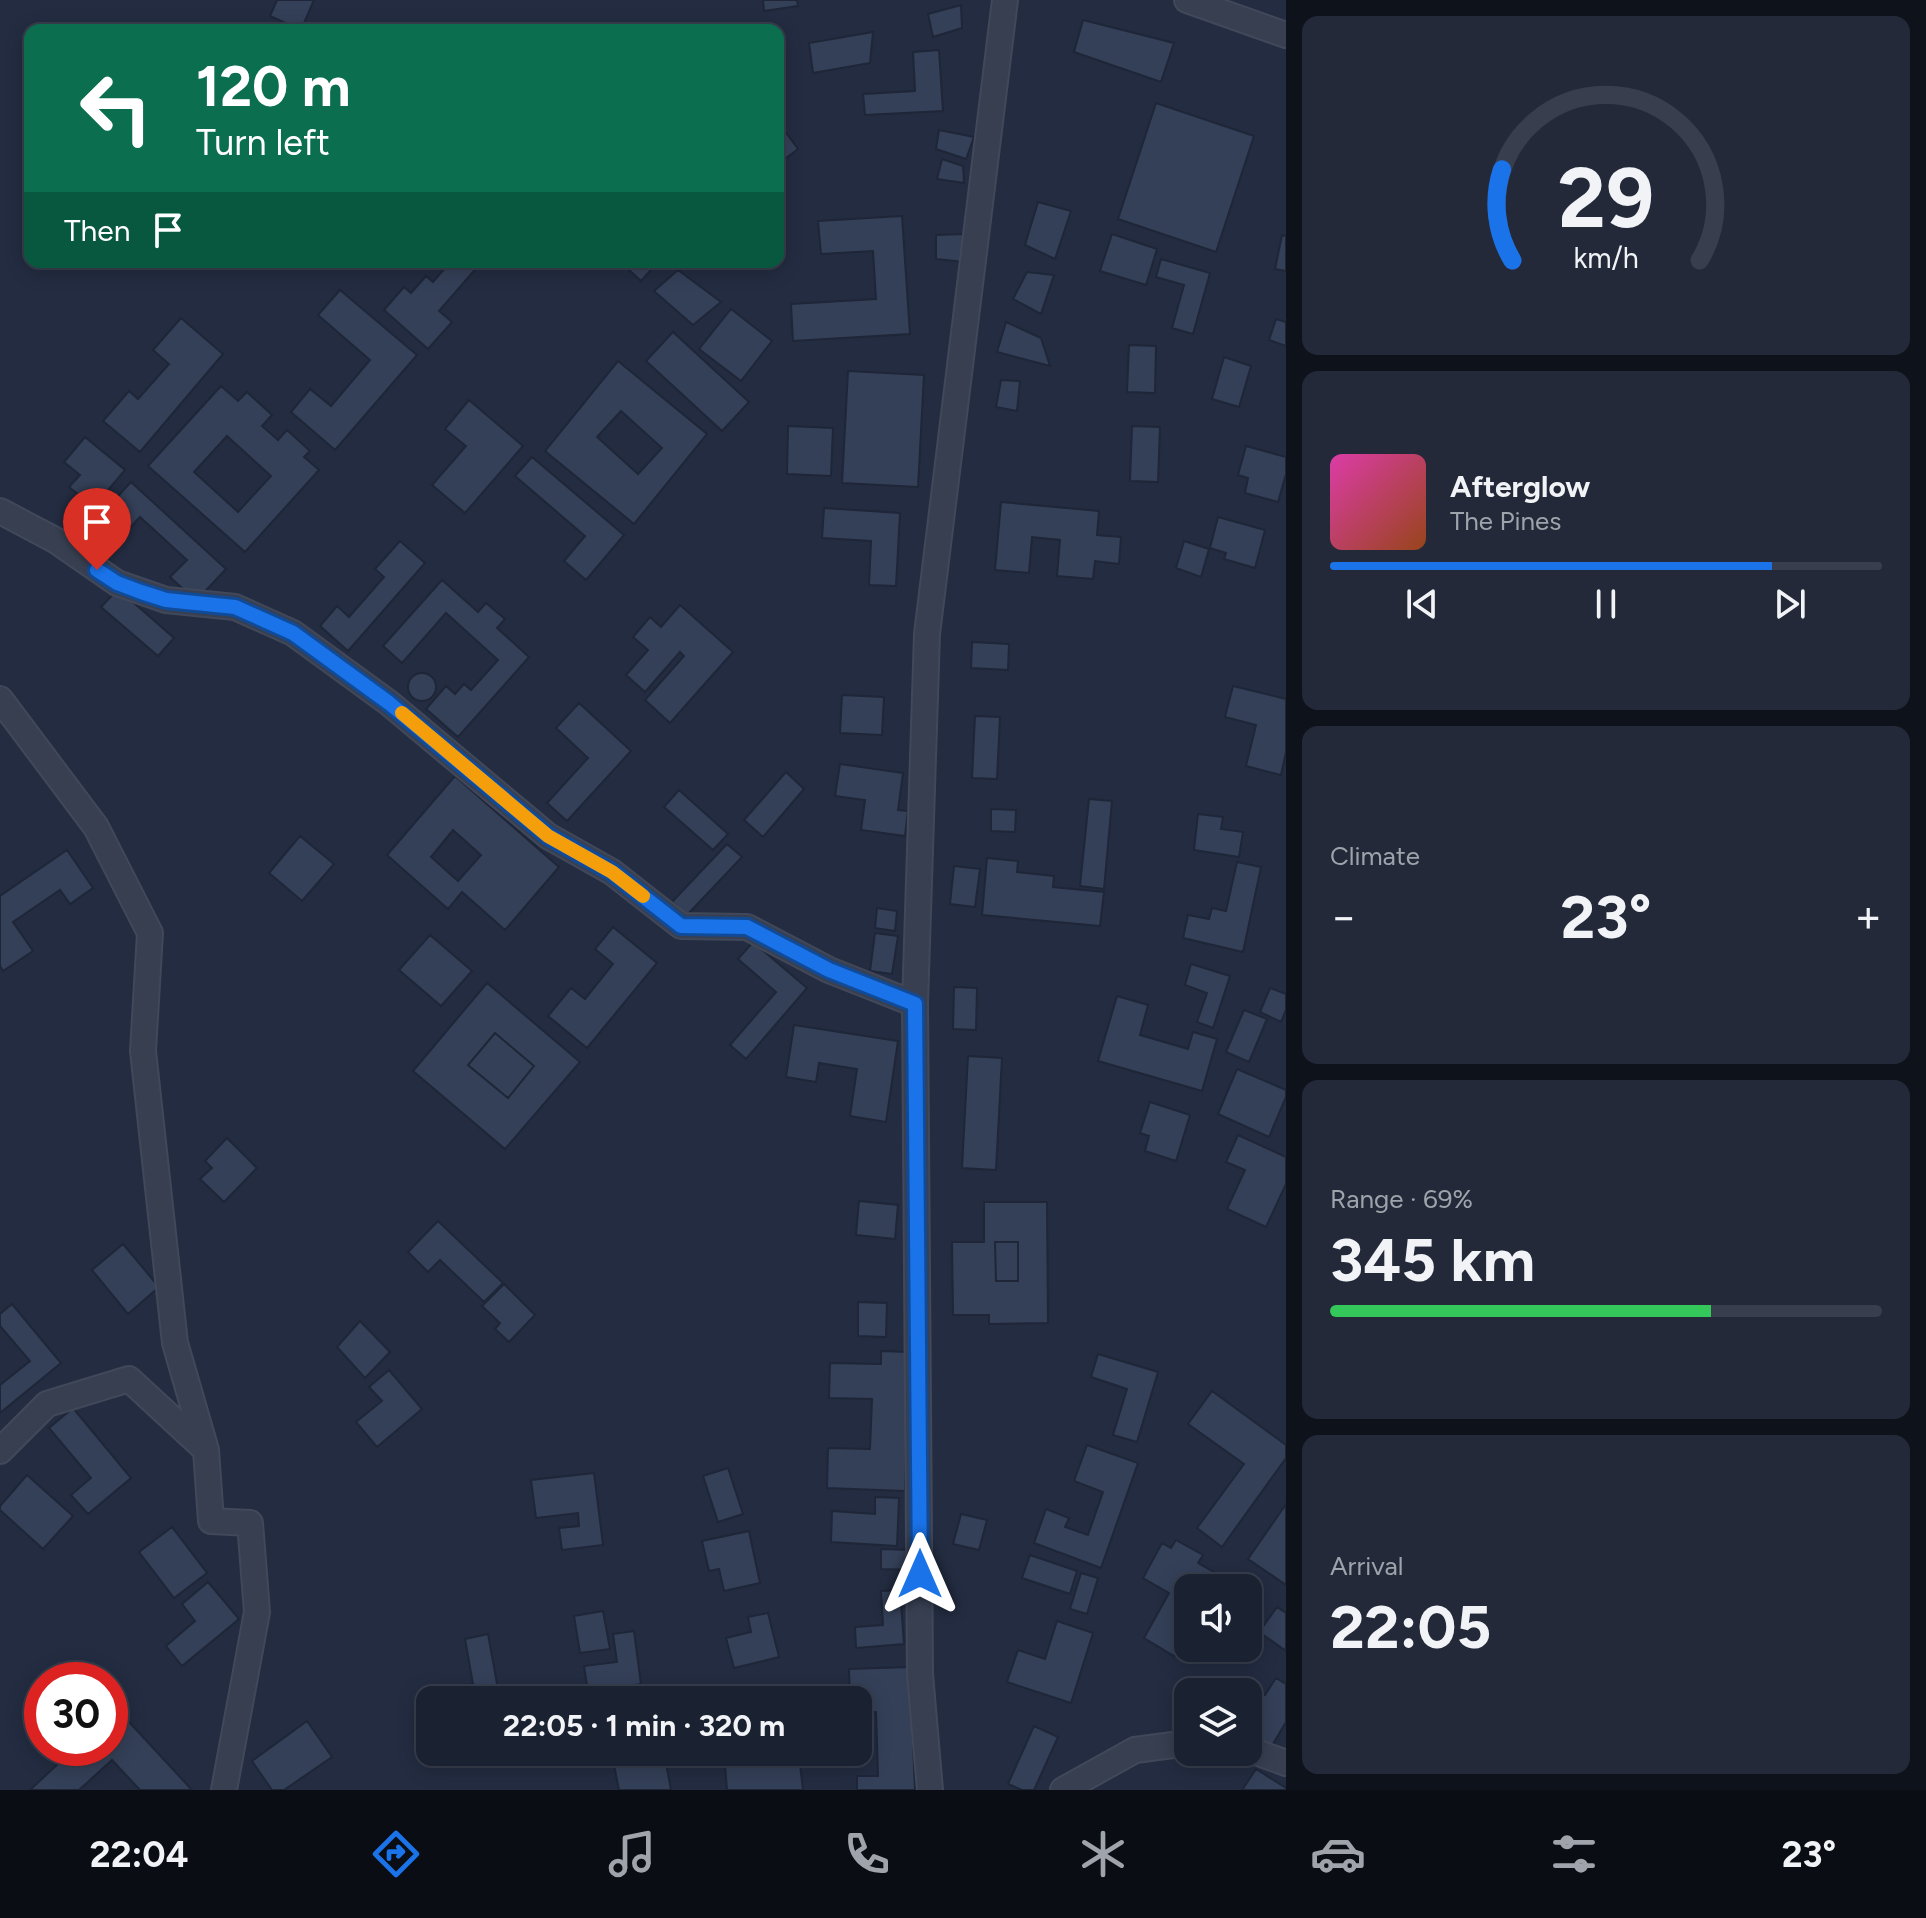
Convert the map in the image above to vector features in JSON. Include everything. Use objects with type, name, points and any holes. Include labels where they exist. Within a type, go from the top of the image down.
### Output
[{"type":"street","points":[[930,1790],[920,1674],[915,1004],[927,634],[1005,0]]},
{"type":"street","points":[[1187,0],[1286,35]]},
{"type":"street","points":[[0,511],[55,540],[117,583],[166,600],[235,607],[293,633],[389,703],[548,836],[612,872],[681,926],[747,927],[829,970],[915,1004]]},
{"type":"street","points":[[0,699],[96,827],[150,933],[143,1051],[175,1343],[206,1450],[211,1521],[250,1523],[257,1612],[224,1790]]},
{"type":"street","points":[[0,1451],[47,1404],[129,1379],[206,1450]]},
{"type":"street","points":[[1063,1790],[1135,1750],[1174,1745]]},
{"type":"street","points":[[1262,1754],[1286,1763]]},
{"type":"building","points":[[277,0],[314,0],[304,24],[288,24],[270,16]]},
{"type":"building","points":[[763,0],[797,0],[798,6],[764,11]]},
{"type":"building","points":[[961,5],[962,28],[933,37],[928,14]]},
{"type":"building","points":[[1083,20],[1174,43],[1161,82],[1074,52]]},
{"type":"building","points":[[873,32],[870,63],[813,73],[809,43]]},
{"type":"building","points":[[939,50],[943,111],[865,115],[863,94],[915,91],[913,52]]},
{"type":"building","points":[[1156,103],[1254,136],[1216,252],[1118,219]]},
{"type":"building","points":[[784,130],[798,149],[784,160]]},
{"type":"building","points":[[939,130],[974,137],[966,159],[936,149]]},
{"type":"building","points":[[942,159],[963,166],[964,183],[937,179]]},
{"type":"building","points":[[1038,202],[1071,211],[1055,259],[1025,245]]},
{"type":"building","points":[[902,216],[910,334],[793,341],[791,304],[876,299],[873,251],[821,254],[818,221]]},
{"type":"building","points":[[963,234],[964,262],[936,259],[936,235]]},
{"type":"building","points":[[1112,234],[1157,249],[1146,285],[1100,271]]},
{"type":"building","points":[[1282,235],[1286,236],[1286,271],[1275,269]]},
{"type":"building","points":[[1161,259],[1210,273],[1193,334],[1172,328],[1184,285],[1156,277]]},
{"type":"building","points":[[445,268],[477,268],[439,311],[452,322],[428,349],[384,310],[404,287],[411,293],[426,276],[433,282]]},
{"type":"building","points":[[627,268],[653,268],[641,281]]},
{"type":"building","points":[[678,270],[721,302],[693,325],[654,291]]},
{"type":"building","points":[[1027,272],[1054,275],[1041,314],[1013,299]]},
{"type":"building","points":[[340,290],[417,355],[335,450],[291,412],[310,389],[331,406],[370,360],[318,315]]},
{"type":"building","points":[[731,309],[772,341],[741,381],[699,349]]},
{"type":"building","points":[[181,318],[223,354],[140,452],[103,421],[129,391],[138,399],[169,364],[153,350]]},
{"type":"building","points":[[1276,319],[1286,322],[1286,346],[1269,340]]},
{"type":"building","points":[[1006,322],[1041,338],[1050,366],[997,352]]},
{"type":"building","points":[[673,332],[749,402],[722,431],[646,361]]},
{"type":"building","points":[[1129,345],[1156,346],[1155,393],[1127,392]]},
{"type":"building","points":[[1224,357],[1251,366],[1239,407],[1212,399]]},
{"type":"building","points":[[618,361],[707,434],[634,524],[545,451]],"holes":[[[621,411],[662,448],[638,474],[597,437]]]},
{"type":"building","points":[[848,371],[924,375],[918,487],[842,483]]},
{"type":"building","points":[[1001,380],[1020,381],[1017,411],[996,407]]},
{"type":"building","points":[[221,386],[238,401],[247,392],[272,415],[262,426],[278,440],[287,430],[310,451],[304,457],[319,470],[245,552],[148,466]],"holes":[[[227,436],[271,476],[238,512],[194,472]]]},
{"type":"building","points":[[469,400],[523,446],[465,513],[432,485],[466,446],[445,429]]},
{"type":"building","points":[[788,426],[833,428],[831,476],[787,474]]},
{"type":"building","points":[[1132,426],[1160,427],[1158,482],[1130,481]]},
{"type":"building","points":[[85,437],[125,470],[94,507],[69,487],[80,475],[64,462]]},
{"type":"building","points":[[1246,446],[1286,457],[1286,474],[1278,502],[1245,493],[1248,478],[1238,475]]},
{"type":"building","points":[[532,457],[624,535],[586,580],[564,561],[585,536],[515,476]]},
{"type":"building","points":[[131,482],[226,569],[196,601],[170,577],[187,560],[140,517],[107,553],[84,533]]},
{"type":"building","points":[[1001,502],[1099,511],[1097,535],[1121,537],[1119,564],[1095,561],[1093,579],[1057,576],[1060,540],[1032,537],[1029,573],[995,570]]},
{"type":"building","points":[[824,508],[900,513],[896,586],[869,585],[871,541],[822,538]]},
{"type":"building","points":[[1218,517],[1265,530],[1255,568],[1224,559],[1226,553],[1210,548]]},
{"type":"building","points":[[400,541],[425,563],[348,651],[320,626],[337,606],[349,617],[384,577],[375,569]]},
{"type":"building","points":[[1184,541],[1209,549],[1201,577],[1176,568]]},
{"type":"building","points":[[442,580],[478,612],[486,603],[505,619],[497,628],[529,657],[458,737],[426,709],[446,686],[455,694],[464,684],[471,690],[498,660],[446,613],[402,663],[383,646]]},
{"type":"building","points":[[118,589],[174,638],[158,656],[101,607]]},
{"type":"building","points":[[680,605],[733,652],[670,723],[645,700],[684,656],[680,652],[645,692],[626,675],[648,650],[633,637],[650,617],[661,627]]},
{"type":"building","points":[[972,642],[1009,644],[1008,670],[971,668]]},
{"type":"building","points":[[422,673],[432,677],[436,687],[432,697],[422,701],[412,697],[408,687],[412,677]]},
{"type":"building","points":[[1233,686],[1286,699],[1286,752],[1281,775],[1246,766],[1256,725],[1225,717]]},
{"type":"building","points":[[842,695],[884,697],[882,735],[840,733]]},
{"type":"building","points":[[579,703],[631,751],[567,821],[547,803],[588,758],[556,728]]},
{"type":"building","points":[[975,716],[1000,717],[997,779],[972,778]]},
{"type":"building","points":[[840,764],[903,773],[898,810],[908,811],[905,836],[861,830],[865,800],[835,796]]},
{"type":"building","points":[[786,772],[804,789],[763,837],[744,820]]},
{"type":"building","points":[[455,776],[559,867],[505,930],[462,892],[448,909],[387,855]],"holes":[[[453,830],[481,855],[458,881],[431,857]]]},
{"type":"building","points":[[679,790],[728,834],[713,850],[664,807]]},
{"type":"building","points":[[1089,799],[1112,801],[1104,889],[1080,886]]},
{"type":"building","points":[[991,809],[1016,810],[1015,832],[991,831]]},
{"type":"building","points":[[1198,814],[1223,817],[1221,829],[1243,832],[1239,857],[1194,850]]},
{"type":"building","points":[[300,836],[334,864],[302,901],[269,873]]},
{"type":"building","points":[[727,844],[742,857],[686,916],[672,902]]},
{"type":"building","points":[[67,850],[93,888],[70,904],[60,890],[13,922],[33,951],[3,971],[0,966],[0,896]]},
{"type":"building","points":[[987,858],[1018,861],[1017,872],[1054,876],[1053,887],[1104,892],[1100,926],[982,915]]},
{"type":"building","points":[[1237,862],[1261,867],[1243,952],[1183,938],[1188,915],[1209,919],[1212,908],[1226,911]]},
{"type":"building","points":[[954,866],[980,869],[975,907],[950,904]]},
{"type":"building","points":[[877,908],[897,911],[895,931],[875,928]]},
{"type":"building","points":[[613,927],[657,963],[587,1048],[548,1016],[571,988],[585,999],[613,964],[595,949]]},
{"type":"building","points":[[875,933],[898,936],[892,974],[870,971]]},
{"type":"building","points":[[430,935],[472,971],[441,1006],[399,970]]},
{"type":"building","points":[[753,942],[807,988],[746,1059],[730,1045],[776,992],[738,959]]},
{"type":"building","points":[[1191,964],[1230,976],[1213,1028],[1197,1022],[1207,993],[1185,985]]},
{"type":"building","points":[[487,983],[580,1062],[505,1149],[413,1071]],"holes":[[[495,1033],[534,1066],[508,1098],[468,1065]]]},
{"type":"building","points":[[954,987],[977,988],[976,1030],[953,1029]]},
{"type":"building","points":[[1270,988],[1286,994],[1286,1010],[1281,1022],[1260,1012]]},
{"type":"building","points":[[1117,996],[1148,1005],[1140,1035],[1188,1049],[1193,1032],[1217,1039],[1202,1091],[1098,1061]]},
{"type":"building","points":[[1244,1010],[1267,1019],[1249,1062],[1226,1052]]},
{"type":"building","points":[[794,1025],[898,1041],[886,1122],[850,1116],[857,1069],[819,1063],[816,1082],[786,1077]]},
{"type":"building","points":[[495,1033],[534,1066],[508,1098],[468,1065]]},
{"type":"building","points":[[968,1056],[1002,1058],[996,1170],[962,1168]]},
{"type":"building","points":[[1237,1069],[1286,1090],[1269,1137],[1218,1114]]},
{"type":"building","points":[[1150,1102],[1190,1115],[1176,1161],[1145,1151],[1149,1136],[1140,1133]]},
{"type":"building","points":[[1238,1135],[1286,1157],[1286,1184],[1266,1227],[1227,1209],[1245,1170],[1226,1162]]},
{"type":"building","points":[[227,1138],[257,1168],[224,1202],[200,1179],[212,1168],[205,1161]]},
{"type":"building","points":[[859,1201],[898,1205],[895,1239],[856,1235]]},
{"type":"building","points":[[984,1202],[1047,1202],[1048,1323],[989,1324],[989,1315],[953,1315],[952,1242],[984,1242]],"holes":[[[995,1242],[1018,1242],[1018,1281],[996,1281]]]},
{"type":"building","points":[[438,1221],[503,1283],[484,1302],[440,1260],[428,1272],[408,1252]]},
{"type":"building","points":[[995,1242],[1018,1242],[1018,1281],[996,1281]]},
{"type":"building","points":[[123,1244],[159,1287],[128,1314],[92,1270]]},
{"type":"building","points":[[504,1284],[535,1315],[509,1342],[495,1329],[500,1323],[482,1306]]},
{"type":"building","points":[[858,1302],[887,1303],[886,1337],[858,1336]]},
{"type":"building","points":[[12,1304],[61,1363],[0,1413],[0,1385],[30,1361],[0,1326],[0,1314]]},
{"type":"building","points":[[360,1321],[390,1352],[365,1378],[337,1347]]},
{"type":"building","points":[[881,1351],[908,1352],[905,1491],[827,1488],[828,1448],[870,1449],[872,1399],[829,1398],[830,1363],[881,1364]]},
{"type":"building","points":[[1098,1354],[1158,1372],[1137,1442],[1113,1435],[1127,1389],[1091,1377]]},
{"type":"building","points":[[389,1370],[422,1409],[377,1447],[356,1422],[382,1401],[369,1387]]},
{"type":"building","points":[[1212,1391],[1286,1445],[1286,1458],[1222,1547],[1197,1528],[1244,1464],[1188,1424]]},
{"type":"building","points":[[73,1408],[131,1478],[88,1514],[71,1495],[91,1478],[49,1428]]},
{"type":"building","points":[[1087,1445],[1138,1463],[1101,1568],[1034,1543],[1046,1509],[1069,1518],[1065,1527],[1088,1535],[1103,1492],[1074,1481]]},
{"type":"building","points":[[728,1468],[743,1514],[718,1522],[703,1476]]},
{"type":"building","points":[[594,1473],[603,1545],[562,1550],[559,1528],[579,1526],[578,1513],[536,1518],[531,1480]]},
{"type":"building","points":[[27,1475],[73,1516],[43,1549],[0,1510],[0,1506]]},
{"type":"building","points":[[875,1497],[899,1498],[897,1546],[831,1542],[832,1511],[875,1514]]},
{"type":"building","points":[[1286,1504],[1286,1585],[1248,1559]]},
{"type":"building","points":[[961,1514],[987,1520],[979,1550],[953,1544]]},
{"type":"building","points":[[172,1527],[207,1573],[174,1598],[139,1552]]},
{"type":"building","points":[[749,1531],[760,1583],[724,1591],[719,1569],[709,1571],[702,1541]]},
{"type":"building","points":[[1176,1540],[1203,1555],[1198,1563],[1217,1574],[1174,1574],[1174,1656],[1144,1638],[1169,1593],[1143,1578],[1162,1543],[1171,1548]]},
{"type":"building","points":[[881,1549],[912,1550],[911,1570],[881,1569]]},
{"type":"building","points":[[1030,1555],[1077,1571],[1070,1594],[1022,1578]]},
{"type":"building","points":[[1081,1573],[1098,1578],[1087,1614],[1070,1609]]},
{"type":"building","points":[[208,1582],[239,1619],[182,1666],[166,1646],[195,1621],[182,1604]]},
{"type":"building","points":[[900,1590],[904,1644],[856,1648],[855,1627],[883,1625],[881,1591]]},
{"type":"building","points":[[1277,1607],[1286,1613],[1286,1651],[1262,1634],[1262,1628]]},
{"type":"building","points":[[603,1611],[610,1649],[580,1653],[574,1616]]},
{"type":"building","points":[[768,1613],[779,1657],[734,1668],[726,1638],[751,1632],[748,1617]]},
{"type":"building","points":[[1057,1621],[1093,1633],[1071,1703],[1007,1682],[1018,1650],[1045,1659]]},
{"type":"building","points":[[634,1631],[641,1684],[587,1686],[584,1666],[617,1662],[613,1634]]},
{"type":"building","points":[[488,1634],[497,1686],[461,1686],[473,1684],[465,1639]]},
{"type":"building","points":[[910,1667],[915,1790],[857,1790],[857,1776],[878,1776],[876,1712],[872,1712],[872,1686],[850,1686],[849,1669]]},
{"type":"building","points":[[1276,1678],[1286,1684],[1286,1722],[1270,1749],[1262,1744],[1262,1693],[1265,1695]]},
{"type":"building","points":[[128,1721],[192,1790],[140,1790],[118,1766],[128,1766]]},
{"type":"building","points":[[307,1721],[332,1757],[284,1790],[272,1790],[252,1761]]},
{"type":"building","points":[[1034,1726],[1058,1737],[1034,1790],[1022,1790],[1008,1784]]},
{"type":"building","points":[[56,1766],[105,1766],[79,1790],[30,1790]]},
{"type":"building","points":[[614,1766],[667,1766],[671,1790],[619,1790]]},
{"type":"building","points":[[725,1766],[800,1766],[803,1790],[727,1790]]},
{"type":"building","points":[[1256,1769],[1286,1788],[1286,1790],[1242,1790]]},
{"type":"slow traffic","points":[[402,713],[548,836],[612,872],[643,896]]},
{"type":"route","points":[[97,570],[117,583],[141,592],[166,600],[235,607],[293,633],[389,703],[548,836],[612,872],[681,926],[747,927],[829,970],[915,1004],[920,1574]]}]
